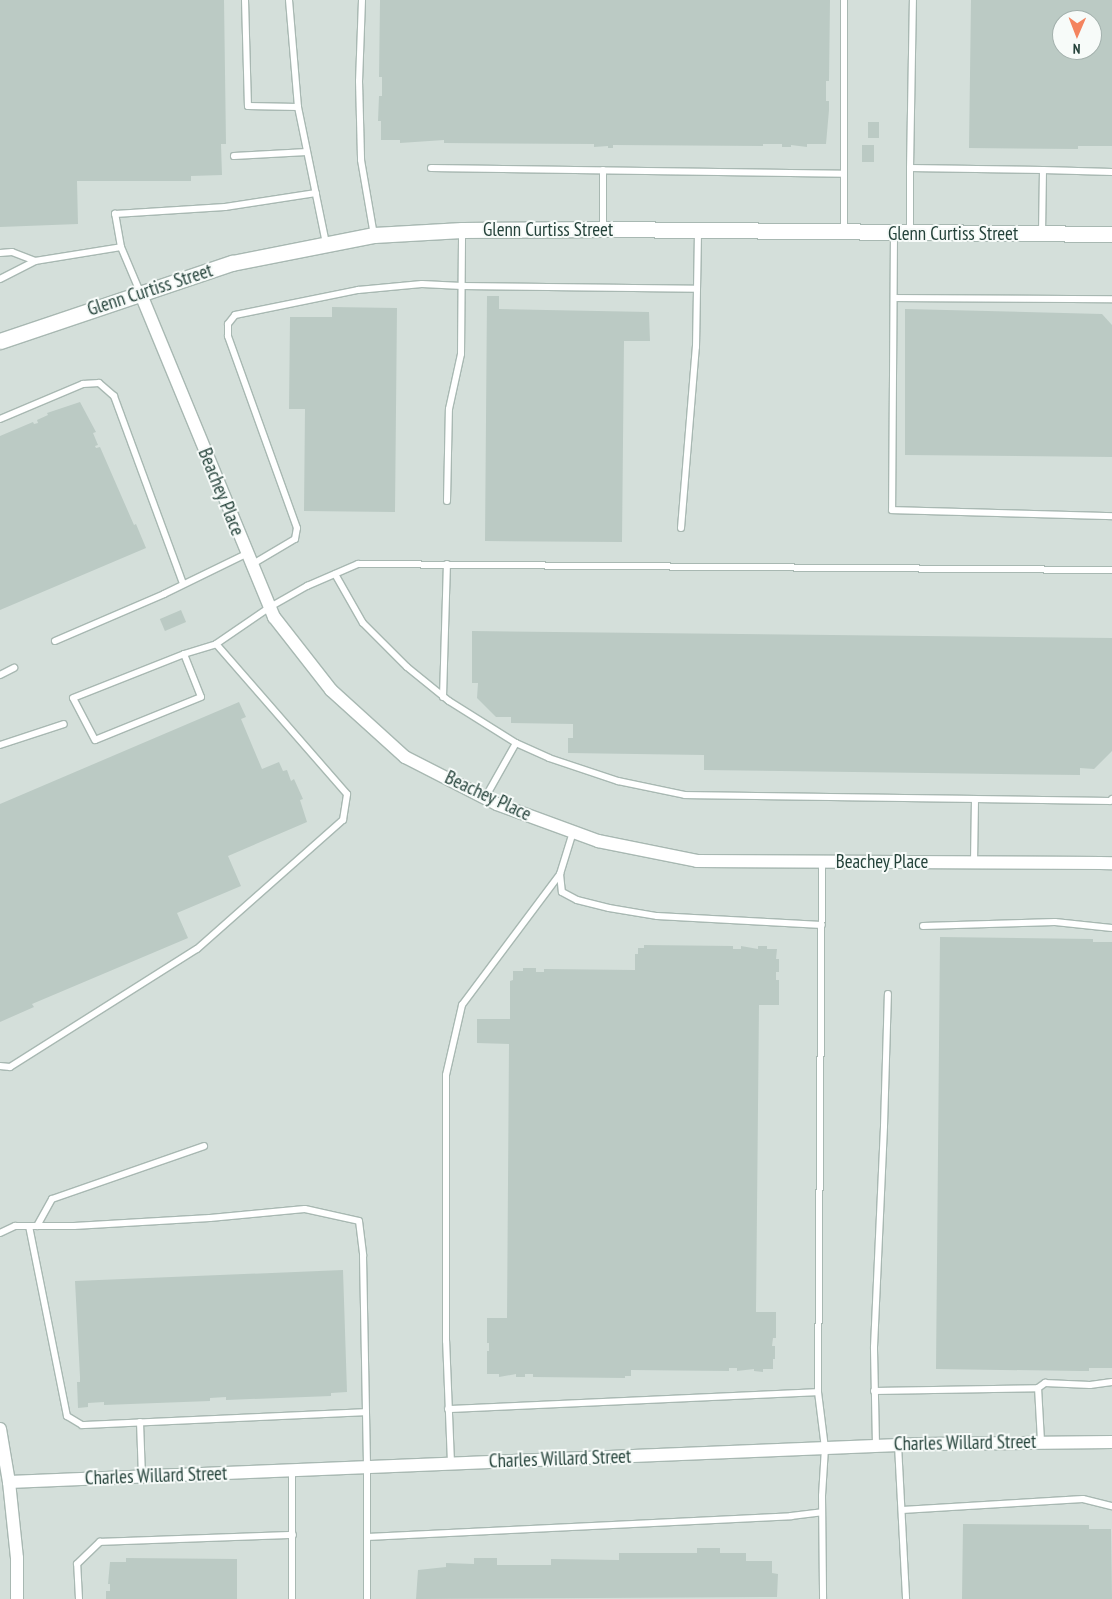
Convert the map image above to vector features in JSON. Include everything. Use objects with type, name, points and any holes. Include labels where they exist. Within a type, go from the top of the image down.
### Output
[{"type":"street","name":"Glenn Curtiss Street","points":[[0,341],[140,292],[232,263],[374,235],[462,230],[602,229],[894,234],[1112,234]]},
{"type":"street","name":"Beachey Place","points":[[140,292],[274,616],[331,690],[405,757],[485,798],[598,841],[697,861],[1112,864]]},
{"type":"street","points":[[0,1429],[16,1558],[17,1599]]},
{"type":"street","name":"Charles Willard Street","points":[[6,1487],[142,1476],[898,1444],[1041,1441],[1112,1442]]},
{"type":"lane","points":[[245,0],[248,106],[298,107]]},
{"type":"lane","points":[[290,0],[298,107],[326,243]]},
{"type":"lane","points":[[362,0],[359,81],[361,160],[374,235]]},
{"type":"lane","points":[[844,0],[844,233]]},
{"type":"lane","points":[[910,233],[913,0]]},
{"type":"lane","points":[[234,156],[307,152]]},
{"type":"lane","points":[[431,168],[844,174]]},
{"type":"lane","points":[[910,168],[1112,172]]},
{"type":"lane","points":[[602,229],[603,170]]},
{"type":"lane","points":[[1042,234],[1043,170]]},
{"type":"lane","points":[[140,292],[122,247],[115,214],[225,207],[316,193]]},
{"type":"lane","points":[[447,501],[449,409],[461,354],[462,230]]},
{"type":"lane","points":[[680,528],[696,348],[698,230]]},
{"type":"lane","points":[[894,234],[892,510],[1112,516]]},
{"type":"lane","points":[[0,279],[35,261],[122,247]]},
{"type":"lane","points":[[0,254],[12,252],[35,261]]},
{"type":"lane","points":[[55,641],[183,584],[295,539],[297,528],[228,336],[228,324],[235,315],[358,290],[422,284],[698,289]]},
{"type":"lane","points":[[894,298],[1112,299]]},
{"type":"lane","points":[[0,419],[83,384],[99,383],[114,396],[183,584]]},
{"type":"lane","points":[[184,654],[201,697],[94,740],[73,698],[184,654],[216,644],[270,607],[307,586],[358,564],[1112,570]]},
{"type":"lane","points":[[443,697],[447,564]]},
{"type":"lane","points":[[335,574],[364,623],[408,667],[443,697],[516,743],[550,758],[618,781],[685,795],[1110,801],[1112,799]]},
{"type":"lane","points":[[0,1066],[10,1067],[197,949],[343,820],[347,794],[216,644]]},
{"type":"lane","points":[[0,675],[14,668]]},
{"type":"lane","points":[[0,745],[64,724]]},
{"type":"lane","points":[[485,798],[516,743]]},
{"type":"lane","points":[[974,863],[975,798]]},
{"type":"lane","points":[[451,1464],[448,1409],[446,1075],[462,1005],[560,874],[573,832]]},
{"type":"lane","points":[[822,862],[818,1392],[825,1448],[822,1512],[823,1599]]},
{"type":"lane","points":[[560,874],[562,892],[578,900],[609,908],[657,916],[822,924]]},
{"type":"lane","points":[[923,926],[1056,922],[1112,928]]},
{"type":"lane","points":[[876,1445],[874,1346],[884,1136],[888,994]]},
{"type":"lane","points":[[37,1226],[52,1199],[204,1146]]},
{"type":"lane","points":[[0,1233],[15,1226],[200,1219],[305,1209],[359,1221],[362,1256],[366,1412],[367,1599]]},
{"type":"lane","points":[[29,1226],[67,1416],[82,1425],[366,1412]]},
{"type":"lane","points":[[874,1391],[1038,1388],[1045,1383],[1090,1385],[1112,1382]]},
{"type":"lane","points":[[1038,1388],[1041,1441]]},
{"type":"lane","points":[[448,1409],[818,1392]]},
{"type":"lane","points":[[140,1422],[142,1476]]},
{"type":"lane","points":[[898,1444],[906,1599]]},
{"type":"lane","points":[[292,1470],[292,1599]]},
{"type":"lane","points":[[902,1510],[1083,1499],[1112,1506]]},
{"type":"lane","points":[[367,1537],[518,1528],[791,1516],[822,1512]]},
{"type":"lane","points":[[79,1599],[77,1564],[100,1542],[293,1535]]},
{"type":"shaded area","points":[[0,0],[1112,0],[1112,1599],[0,1599]]},
{"type":"building","points":[[0,0],[224,0],[226,144],[221,144],[222,175],[191,176],[191,181],[77,181],[78,224],[0,227]]},
{"type":"building","points":[[380,0],[830,0],[829,81],[826,81],[826,101],[829,101],[829,110],[826,144],[807,144],[807,147],[791,145],[791,147],[782,147],[782,144],[763,144],[763,146],[613,145],[613,148],[608,148],[608,146],[594,147],[594,144],[444,143],[444,140],[400,143],[400,140],[381,140],[381,121],[378,121],[379,96],[382,96],[382,77],[379,77]]},
{"type":"building","points":[[971,0],[1112,0],[1112,146],[1078,146],[1078,149],[969,148]]},
{"type":"building","points":[[868,122],[879,122],[879,138],[868,138]]},
{"type":"building","points":[[862,145],[874,145],[874,162],[862,162]]},
{"type":"building","points":[[487,296],[499,296],[499,309],[649,312],[650,341],[624,341],[622,542],[485,541]]},
{"type":"building","points":[[332,307],[397,308],[395,512],[304,511],[305,409],[289,409],[290,317],[332,317]]},
{"type":"building","points":[[905,309],[1102,314],[1112,325],[1112,457],[905,455]]},
{"type":"building","points":[[80,402],[96,432],[93,433],[98,445],[95,446],[96,448],[100,447],[146,548],[0,610],[0,436],[33,422],[34,424],[38,423],[37,420],[48,415],[47,413]]},
{"type":"building","points":[[181,610],[186,622],[165,631],[160,619]]},
{"type":"building","points":[[472,631],[1112,638],[1112,751],[1094,769],[1080,768],[1080,775],[704,770],[704,755],[568,753],[568,738],[573,738],[573,724],[511,723],[511,717],[496,717],[477,698],[478,683],[472,683]]},
{"type":"building","points":[[239,702],[246,717],[241,719],[262,769],[279,762],[283,771],[287,770],[291,781],[294,779],[303,799],[300,800],[307,822],[228,856],[241,886],[177,913],[188,938],[32,1004],[34,1007],[0,1022],[0,804]]},
{"type":"building","points":[[940,937],[1093,939],[1093,942],[1112,942],[1112,1368],[1089,1368],[1089,1371],[936,1369]]},
{"type":"building","points":[[644,945],[733,946],[733,949],[741,949],[741,946],[758,949],[758,946],[767,946],[767,949],[777,949],[776,959],[779,959],[779,972],[776,972],[776,980],[779,980],[779,1005],[759,1005],[756,1312],[776,1312],[776,1338],[773,1338],[772,1346],[775,1346],[773,1369],[763,1369],[763,1372],[754,1371],[754,1369],[737,1371],[737,1368],[729,1368],[729,1371],[631,1370],[631,1376],[625,1376],[625,1378],[533,1377],[533,1374],[525,1374],[525,1377],[516,1377],[516,1374],[499,1377],[499,1374],[487,1374],[489,1343],[487,1343],[487,1318],[507,1318],[509,1044],[477,1043],[477,1019],[510,1019],[510,981],[513,980],[513,971],[523,971],[523,968],[536,968],[536,972],[544,972],[544,969],[635,970],[635,954],[638,954],[638,948],[644,948]]},
{"type":"building","points":[[343,1270],[347,1392],[331,1393],[331,1396],[226,1400],[226,1397],[210,1398],[210,1401],[104,1405],[104,1402],[88,1403],[88,1407],[78,1408],[77,1382],[80,1382],[80,1377],[75,1281]]},
{"type":"building","points":[[963,1524],[1089,1525],[1089,1529],[1111,1529],[1112,1599],[962,1599]]},
{"type":"building","points":[[697,1548],[720,1548],[720,1553],[746,1553],[746,1561],[772,1561],[772,1573],[778,1574],[777,1597],[416,1599],[418,1570],[446,1567],[446,1563],[474,1564],[474,1558],[497,1558],[497,1565],[551,1565],[551,1559],[619,1560],[619,1553],[697,1553]]},
{"type":"building","points":[[126,1558],[237,1559],[237,1599],[106,1599],[106,1591],[110,1591],[110,1584],[108,1584],[110,1562],[126,1562]]}]
